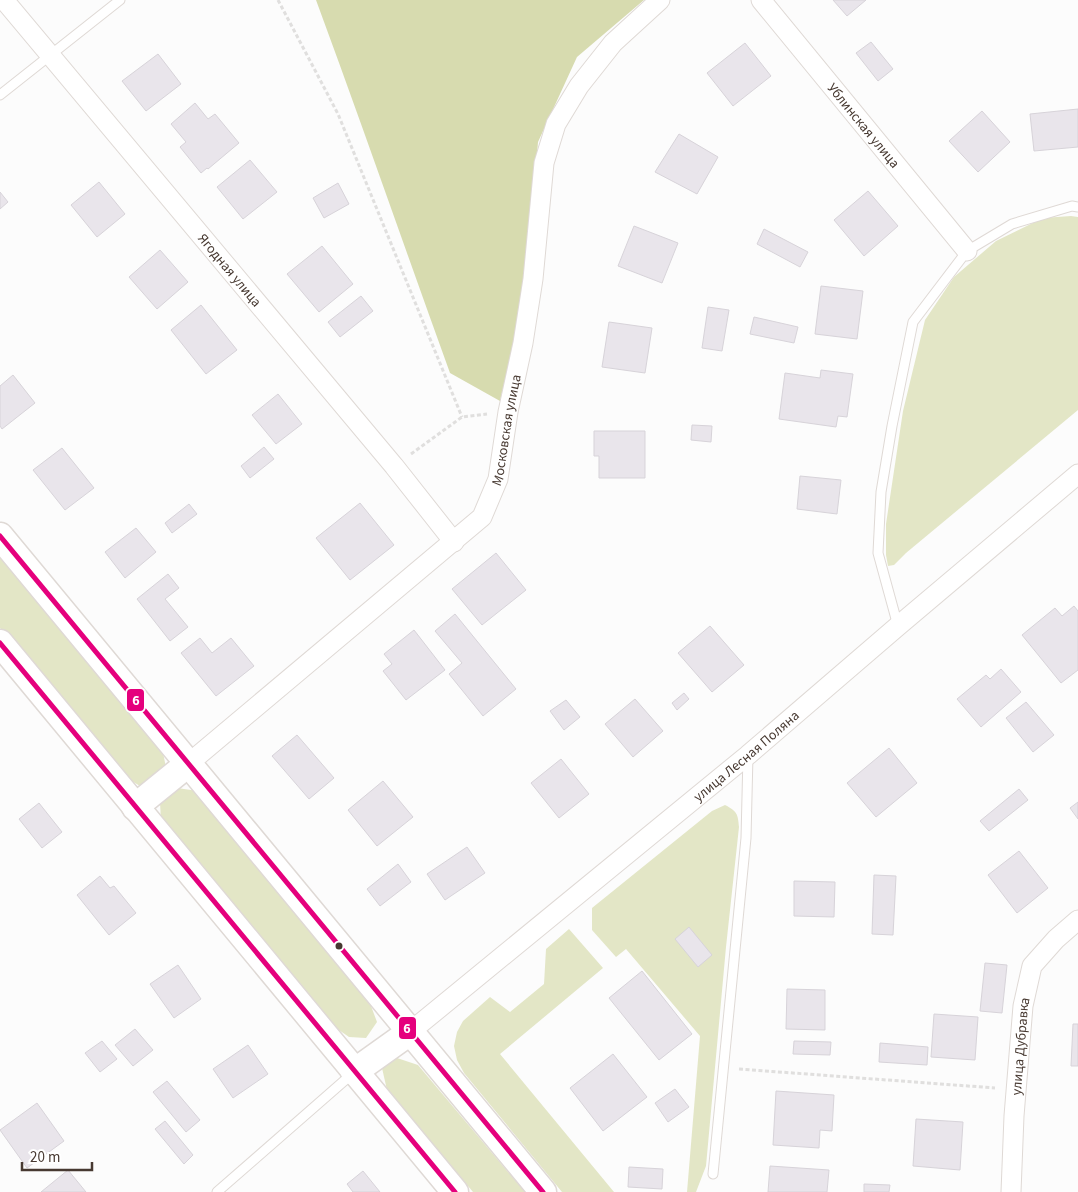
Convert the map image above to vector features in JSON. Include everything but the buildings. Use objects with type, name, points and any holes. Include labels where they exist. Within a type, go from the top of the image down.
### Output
[{"type":"main road","points":[[0,536],[542,1192]]},
{"type":"main road","points":[[0,643],[455,1192]]},
{"type":"main road","points":[[135,807],[188,764]]},
{"type":"main road","points":[[354,1072],[410,1032]]},
{"type":"street","name":"Ягодная улица","points":[[4,0],[394,466],[454,542]]},
{"type":"street","name":"Московская улица","points":[[188,764],[482,517],[498,479],[508,412],[534,279],[544,163],[556,124],[579,86],[614,43],[660,0]]},
{"type":"street","name":"Ублинская улица","points":[[761,0],[967,252]]},
{"type":"street","name":"улица Лесная Поляна","points":[[410,1032],[748,755],[1078,474]]},
{"type":"street","name":"улица Дубравка","points":[[1011,1192],[1014,1116],[1023,1006],[1032,966],[1056,939],[1078,920]]},
{"type":"lane","points":[[0,96],[120,0]]},
{"type":"lane","points":[[898,626],[878,553],[881,492],[892,426],[914,322],[967,252],[1012,224],[1072,206],[1078,207]]},
{"type":"lane","points":[[713,1174],[746,838],[748,755]]},
{"type":"lane","points":[[217,1192],[354,1072]]},
{"type":"path","points":[[278,0],[338,114],[462,417]]},
{"type":"path","points":[[394,466],[462,417],[508,412]]},
{"type":"path","points":[[724,1068],[1016,1090]]},
{"type":"green space","points":[[316,0],[644,0],[577,57],[538,142],[525,296],[500,401],[450,373]]},
{"type":"green space","points":[[1078,217],[1078,410],[894,565],[888,566],[886,524],[903,411],[925,320],[954,277],[996,241],[1043,218]]},
{"type":"green space","points":[[0,553],[162,747],[166,768],[140,786],[120,774],[0,628]]},
{"type":"green space","points":[[177,788],[198,791],[371,1006],[377,1022],[366,1038],[349,1037],[336,1028],[161,820],[160,803]]},
{"type":"green space","points":[[725,805],[736,813],[739,827],[706,1166],[696,1192],[687,1192],[700,1036],[626,949],[616,957],[592,930],[592,908],[712,811]]},
{"type":"green space","points":[[569,929],[603,968],[500,1054],[614,1192],[562,1192],[464,1073],[457,1060],[454,1046],[457,1032],[463,1021],[490,997],[510,1012],[544,984],[546,949]]},
{"type":"green space","points":[[397,1058],[418,1065],[525,1192],[473,1192],[387,1090],[382,1068]]},
{"type":"transit line","name":"6","points":[[0,536],[543,1192]]},
{"type":"transit line","name":"6","points":[[0,643],[455,1192]]}]
